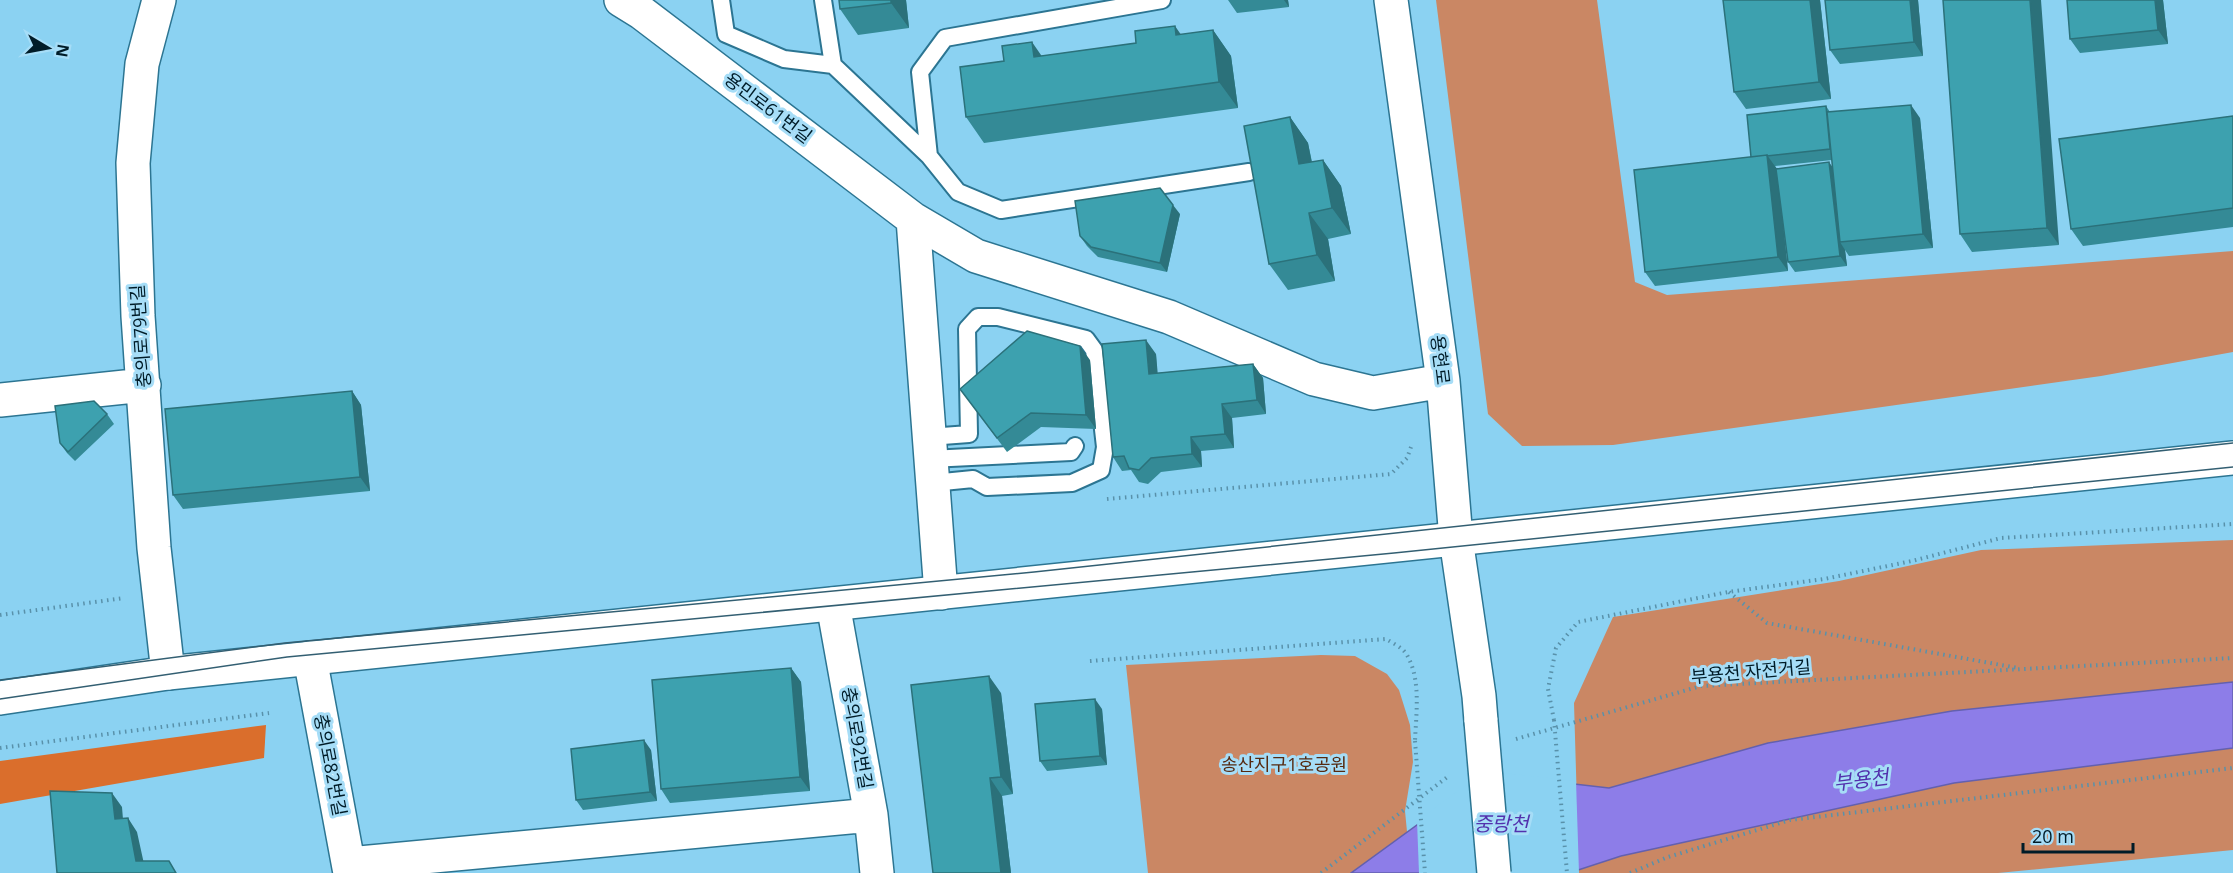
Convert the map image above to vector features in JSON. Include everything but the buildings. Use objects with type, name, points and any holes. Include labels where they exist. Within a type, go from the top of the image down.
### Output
[{"type":"street","name":"충의로79번길","points":[[159,0],[142,64],[133,163],[138,316],[154,548],[168,672]]},
{"type":"street","name":"용현로","points":[[1391,0],[1443,381],[1456,539],[1478,685],[1494,873]]},
{"type":"street","name":"용민로61번길","points":[[635,4],[913,219],[976,256],[1169,317],[1314,379],[1373,393],[1443,381]]},
{"type":"street","points":[[913,219],[941,592]]},
{"type":"street","points":[[0,400],[144,385]]},
{"type":"street","points":[[0,698],[168,672],[2233,458]]},
{"type":"street","name":"충의로92번길","points":[[833,604],[871,815],[877,873]]},
{"type":"street","name":"충의로82번길","points":[[310,658],[349,868]]},
{"type":"street","points":[[349,868],[871,815]]},
{"type":"lane","points":[[721,0],[726,34],[784,59],[832,65],[929,156],[958,192],[1001,210],[1249,172]]},
{"type":"lane","points":[[823,0],[832,65]]},
{"type":"lane","points":[[929,156],[920,72],[945,38],[1162,0]]},
{"type":"lane","points":[[931,460],[987,488],[1072,483],[1101,470],[1105,447],[1094,350],[1086,339],[998,317],[978,317],[967,329],[969,434],[973,479]]},
{"type":"lane","points":[[931,460],[969,434]]},
{"type":"lane","points":[[931,460],[1071,452],[1075,446]]},
{"type":"path","points":[[1105,499],[1391,474],[1407,458],[1416,436]]},
{"type":"path","points":[[1567,873],[1554,720],[1548,689],[1556,648],[1578,622],[1728,592],[1824,579],[1912,561],[2001,538],[2233,524]]},
{"type":"path","points":[[1728,592],[1767,623],[2026,670]]},
{"type":"path","points":[[0,615],[124,598]]},
{"type":"path","points":[[1090,661],[1386,639],[1398,646],[1408,656],[1417,701],[1415,741],[1425,873]]},
{"type":"path","name":"부용천 자전거길","points":[[1508,741],[1701,686],[2233,658]]},
{"type":"path","points":[[0,748],[269,713]]},
{"type":"path","points":[[1630,873],[1668,857],[1790,820],[2233,768]]},
{"type":"path","points":[[1321,873],[1458,769]]},
{"type":"green space","points":[[1436,0],[1597,0],[1635,282],[1667,295],[2233,251],[2233,352],[2101,376],[1613,445],[1522,446],[1488,414]]},
{"type":"green space","points":[[2233,540],[2233,850],[1998,873],[1579,873],[1574,703],[1613,617],[1839,581],[1981,550]]},
{"type":"green space","name":"송산지구1호공원","points":[[1321,655],[1355,656],[1387,674],[1399,690],[1410,725],[1413,762],[1405,811],[1411,873],[1148,873],[1126,665]]},
{"type":"shaded area","points":[[266,725],[264,758],[0,804],[0,761]]},
{"type":"water","name":"중랑천","points":[[2233,682],[2233,748],[1954,783],[1621,856],[1569,873],[1351,873],[1487,774],[1609,788],[1768,743],[1952,711]]},
{"type":"pier","points":[[1485,771],[1576,781],[1579,873],[1419,873],[1417,821]]},
{"type":"tram line","points":[[0,680],[285,643],[1034,572],[2233,443]]},
{"type":"tram line","points":[[0,699],[287,657],[1394,553],[2233,467]]},
{"type":"water label","name":"부용천","points":[[1861,780]]}]
